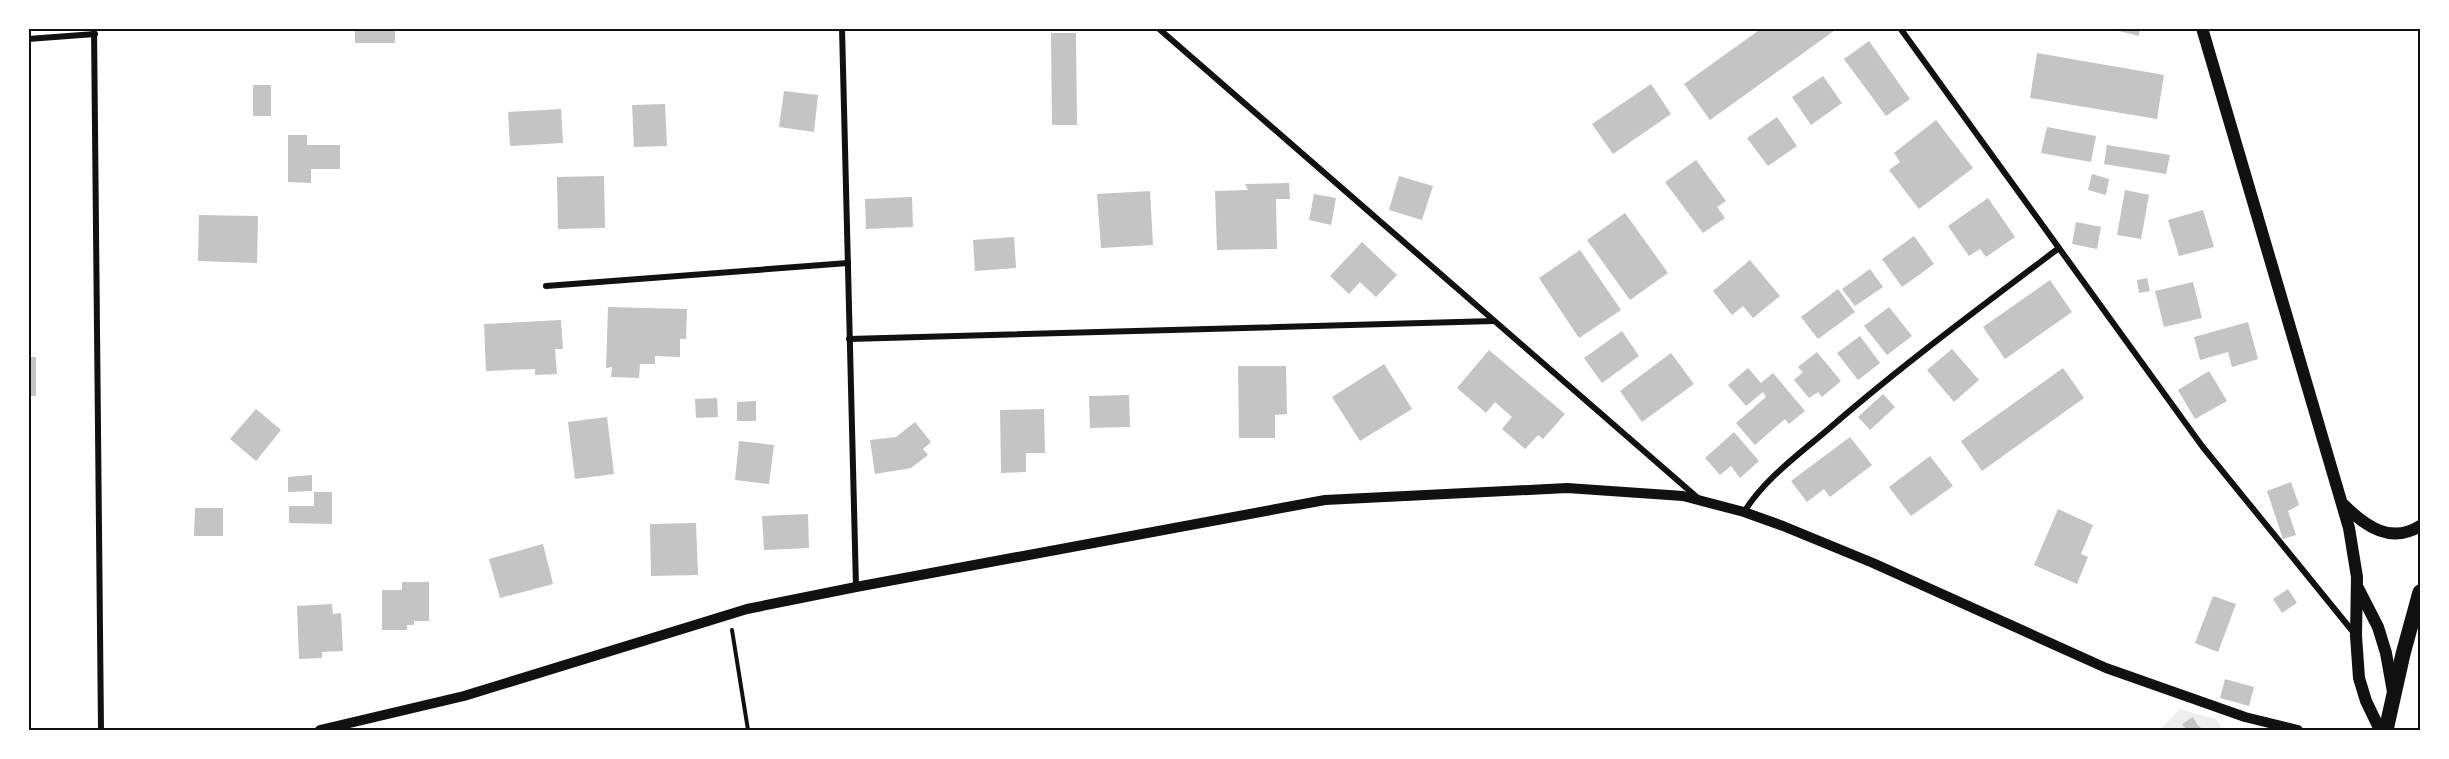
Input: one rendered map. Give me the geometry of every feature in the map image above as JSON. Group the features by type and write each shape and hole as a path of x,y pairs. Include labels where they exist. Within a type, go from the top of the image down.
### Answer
{"main road":[{"path":"2202,28 2342,502 2353,549 2357,587 2356,636 2362,691 2380,730"},
{"path":"2342,502 2364,523 2383,532 2403,534 2421,526"},
{"path":"2357,587 2378,627 2386,653 2394,697"},
{"path":"2386,730 2421,592"}],"street":[{"path":"842,28 856,587"},
{"path":"1158,28 1700,499"},
{"path":"1900,28 2213,460 2356,636"},
{"path":"28,39 94,32 102,730"},
{"path":"1744,512 1757,493 1774,476 1864,398 1934,341 2059,248"},
{"path":"546,286 848,263"},
{"path":"849,339 1494,321"},
{"path":"320,730 464,696 729,614 856,587 1336,499 1567,488 1667,494 1700,499 1744,512 1863,559 2106,668 2286,730 2298,730"}],"path":[{"path":"729,614 748,730"}],"shaded area":[{"path":"2180,709 2216,719 2223,730 2160,730"}],"building":[{"path":"355,28 395,28 395,43 355,43"},
{"path":"1762,28 1838,28 1710,120 1684,84"},
{"path":"2107,28 2140,28 2139,36"},
{"path":"1051,33 1076,33 1077,125 1052,125"},
{"path":"1869,41 1910,99 1886,116 1844,59"},
{"path":"2037,53 2164,75 2157,119 2030,98"},
{"path":"1823,76 1842,103 1811,125 1792,97"},
{"path":"1651,84 1671,114 1613,154 1592,124"},
{"path":"253,85 271,85 271,116 253,116"},
{"path":"784,91 818,95 814,132 779,127"},
{"path":"665,104 667,146 634,147 632,105"},
{"path":"561,109 563,143 510,146 508,112"},
{"path":"1777,117 1797,146 1768,166 1747,138"},
{"path":"1936,120 1973,168 1919,209 1889,170 1900,162 1894,153"},
{"path":"2047,127 2096,136 2091,162 2041,153"},
{"path":"288,135 307,135 307,145 340,145 340,169 311,169 311,183 288,182"},
{"path":"2107,145 2170,155 2166,174 2104,164"},
{"path":"1696,160 1726,201 1717,207 1725,218 1703,233 1665,182"},
{"path":"2092,174 2109,179 2106,195 2088,190"},
{"path":"604,176 605,228 558,229 557,177"},
{"path":"1399,176 1433,186 1422,220 1389,210"},
{"path":"1289,183 1290,199 1276,199 1277,249 1217,250 1215,191 1248,190 1245,184"},
{"path":"2125,190 2149,195 2141,239 2117,235"},
{"path":"1150,191 1153,245 1101,248 1097,194"},
{"path":"1314,194 1336,198 1331,225 1309,220"},
{"path":"912,197 913,227 866,229 865,199"},
{"path":"1988,198 2015,237 1986,257 1980,249 1969,256 1948,226"},
{"path":"2203,210 2214,247 2179,256 2168,220"},
{"path":"1625,213 1668,273 1630,300 1587,240"},
{"path":"199,215 258,216 257,263 198,261"},
{"path":"2076,222 2101,227 2097,249 2072,244"},
{"path":"1914,236 1934,264 1902,287 1882,259"},
{"path":"1014,237 1016,268 975,271 973,240"},
{"path":"1362,242 1397,275 1376,297 1360,282 1349,294 1330,276"},
{"path":"1580,250 1621,310 1579,338 1539,278"},
{"path":"1750,260 1780,296 1753,318 1743,306 1732,315 1713,291"},
{"path":"1870,269 1883,287 1855,306 1842,289"},
{"path":"2147,278 2150,291 2139,293 2137,280"},
{"path":"2050,280 2072,312 2005,359 1983,327"},
{"path":"2193,282 2202,318 2164,327 2155,291"},
{"path":"1838,289 1855,312 1818,339 1801,317"},
{"path":"608,307 687,309 686,339 680,339 680,357 655,356 655,364 640,364 639,378 611,377 612,367 606,368"},
{"path":"1889,307 1912,336 1887,355 1864,326"},
{"path":"561,320 563,349 555,349 557,374 535,375 535,369 486,371 484,324"},
{"path":"2248,322 2258,359 2232,367 2228,352 2200,360 2194,337"},
{"path":"1622,331 1639,356 1602,383 1584,358"},
{"path":"1860,336 1880,363 1858,380 1837,353"},
{"path":"1952,349 1979,380 1954,402 1927,370"},
{"path":"1489,350 1565,414 1543,439 1538,435 1525,449 1502,429 1512,417 1495,402 1486,413 1457,388"},
{"path":"1817,352 1841,381 1822,397 1818,392 1809,398 1794,380 1803,372 1798,367"},
{"path":"1671,353 1694,384 1642,422 1620,391"},
{"path":"28,357 36,357 36,396 28,396"},
{"path":"1384,364 1412,409 1360,441 1332,397"},
{"path":"1238,366 1286,366 1287,414 1275,415 1275,438 1239,438"},
{"path":"1748,368 1761,383 1773,373 1805,411 1789,424 1785,419 1755,445 1736,423 1766,397 1763,392 1746,406 1728,385"},
{"path":"2063,368 2084,398 1982,471 1961,441"},
{"path":"2209,371 2227,401 2195,419 2178,390"},
{"path":"1883,394 1895,407 1870,430 1858,417"},
{"path":"1129,395 1130,427 1090,428 1089,396"},
{"path":"717,398 718,417 696,418 695,399"},
{"path":"756,401 756,421 737,421 737,402"},
{"path":"256,409 281,430 256,461 230,439"},
{"path":"1044,409 1045,453 1026,453 1026,472 1001,473 1000,410"},
{"path":"607,417 614,474 575,479 568,422"},
{"path":"915,422 931,442 923,449 928,455 911,468 875,474 870,440 896,437"},
{"path":"1734,432 1759,461 1740,478 1731,466 1720,475 1705,458"},
{"path":"1850,437 1872,465 1830,497 1824,489 1807,502 1791,481"},
{"path":"739,441 774,445 769,484 735,480"},
{"path":"1930,456 1953,486 1911,516 1889,487"},
{"path":"312,475 312,491 288,492 288,477"},
{"path":"2291,482 2299,505 2288,511 2296,535 2283,539 2267,491"},
{"path":"314,492 332,492 332,524 289,523 289,506 314,506"},
{"path":"195,508 223,508 223,536 194,536"},
{"path":"2058,509 2093,525 2081,554 2088,557 2077,584 2034,565"},
{"path":"808,514 809,548 764,550 762,516"},
{"path":"696,523 698,575 651,576 650,524"},
{"path":"543,544 553,584 500,598 489,559"},
{"path":"402,582 429,582 429,621 414,621 414,625 407,625 407,630 382,630 382,590 402,590"},
{"path":"2288,589 2297,603 2282,613 2273,599"},
{"path":"2213,596 2236,604 2218,652 2195,643"},
{"path":"332,604 333,614 341,613 343,651 322,652 322,658 299,659 297,606"},
{"path":"2225,679 2254,687 2249,706 2220,698"},
{"path":"2193,717 2203,730 2187,730 2182,724"}]}
